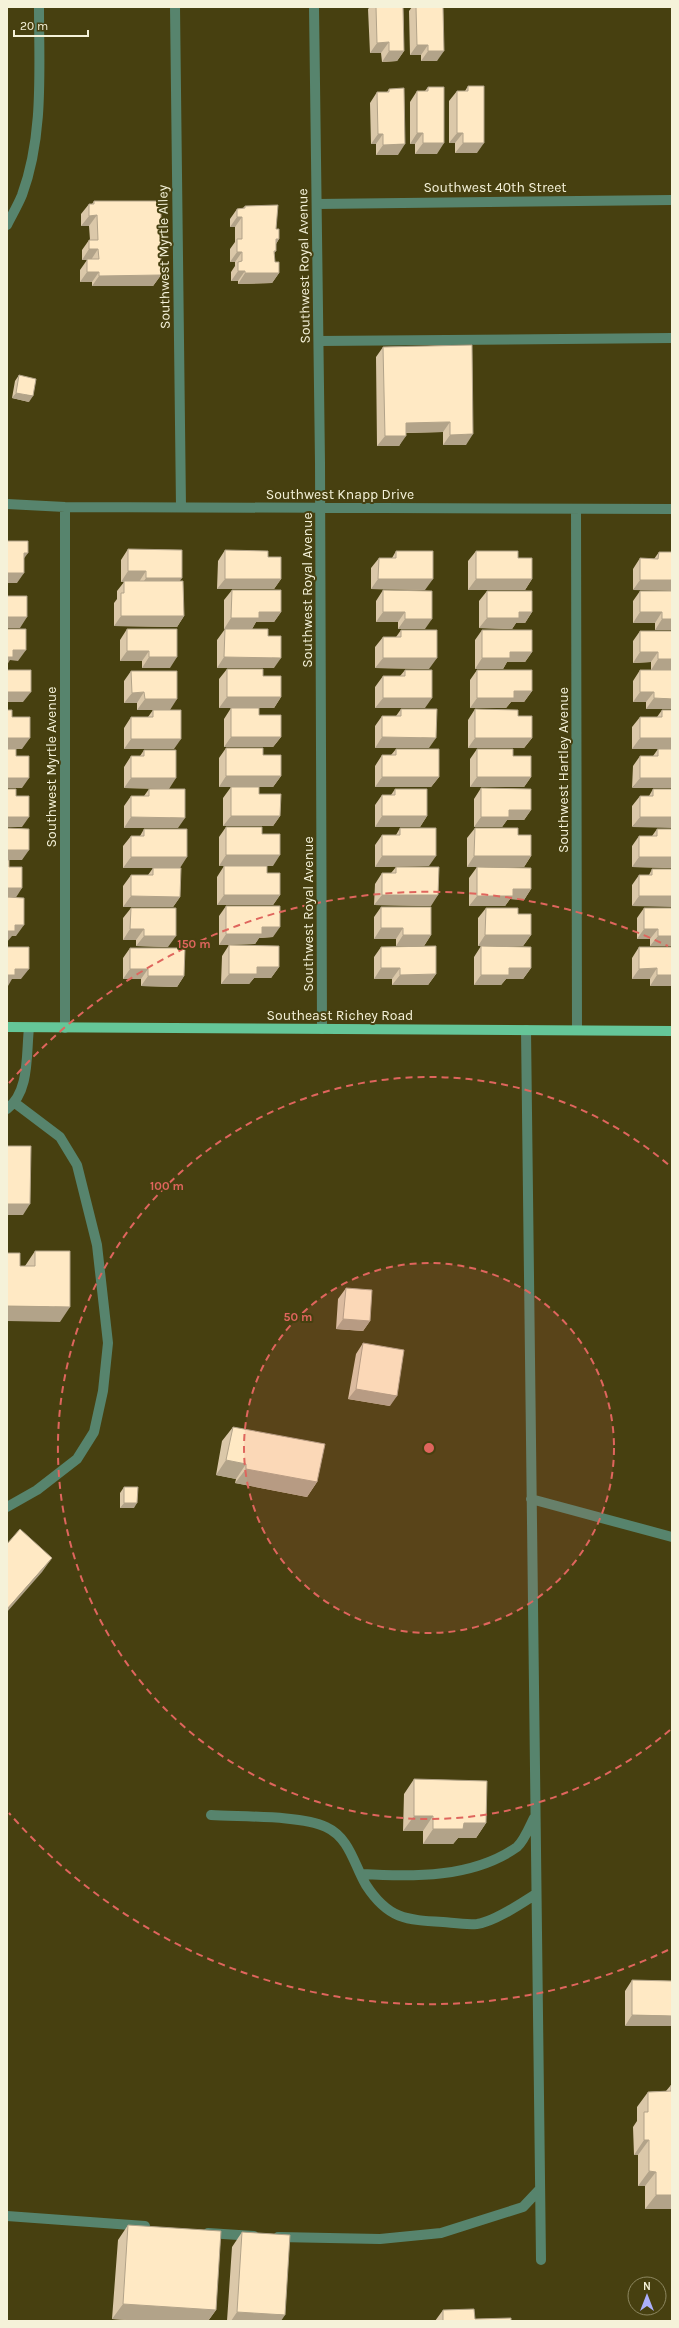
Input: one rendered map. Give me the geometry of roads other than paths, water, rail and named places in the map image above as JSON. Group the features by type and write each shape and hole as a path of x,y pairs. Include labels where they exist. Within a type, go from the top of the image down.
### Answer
{"main road":[{"name":"Southeast Richey Road","path":"7,1028 672,1031"}],"street":[{"path":"7,225 22,196 32,162 37,129 40,85 39,7"},
{"name":"Southwest Myrtle Alley","path":"175,7 181,507"},
{"name":"Southwest Royal Avenue","path":"314,7 319,342 322,1029"},
{"name":"Southwest 40th Street","path":"317,204 672,200"},
{"path":"319,342 672,338"},
{"name":"Southwest Knapp Drive","path":"7,504 65,507 672,509"},
{"name":"Southwest Myrtle Avenue","path":"65,507 65,1028"},
{"name":"Southwest Hartley Avenue","path":"576,509 577,1030"},
{"path":"7,1507 37,1490 76,1459 94,1432 103,1391 108,1343 97,1245 77,1165 60,1137 11,1106 23,1086 29,1028"},
{"path":"526,1030 541,2260"},
{"path":"532,1499 672,1537"},
{"path":"211,1815 308,1821 326,1827 341,1837 362,1874 366,1885 385,1909 408,1920 478,1924 510,1910 536,1894"},
{"path":"362,1874 394,1876 448,1873 486,1862 518,1846 535,1816"},
{"path":"196,2232 318,2239 380,2239 440,2233 523,2207 540,2189"},
{"path":"7,2216 159,2228"}]}
